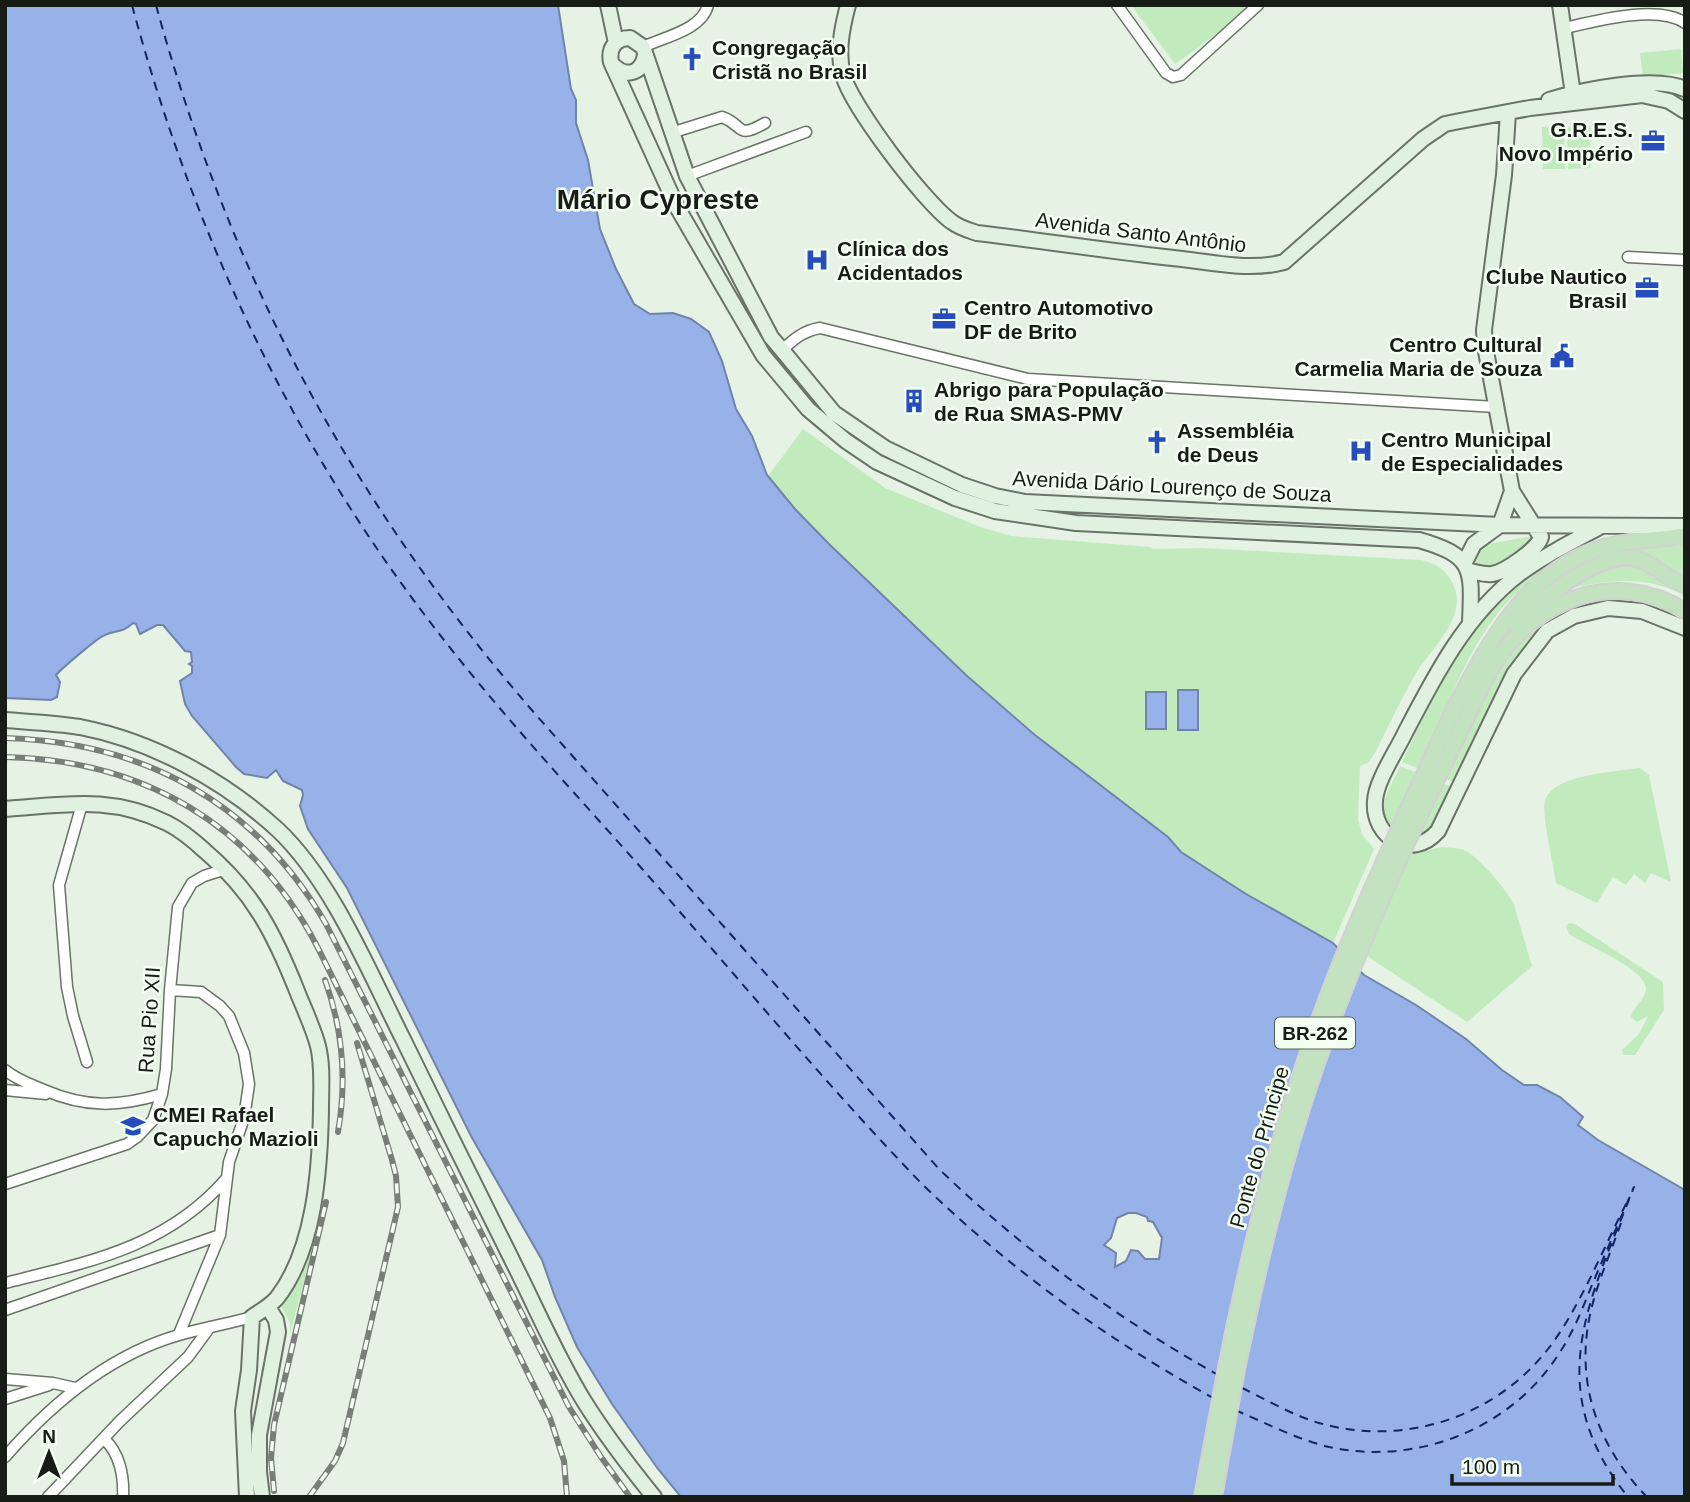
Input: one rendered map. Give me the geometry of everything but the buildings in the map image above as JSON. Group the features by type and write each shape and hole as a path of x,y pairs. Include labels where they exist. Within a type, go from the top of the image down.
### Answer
{"main road":[{"path":"1461,712 1496,632 1533,589 1570,562 1603,547 1685,535"},
{"path":"1461,712 1527,612 1547,594 1608,561 1624,557 1638,559 1685,586"},
{"path":"1492,666 1523,628 1546,610 1573,598 1597,592 1632,591 1666,599 1685,611"},
{"name":"Ponte do Príncipe","path":"1202,1497 1243,1285 1289,1111 1323,1009 1374,880 1461,712"},
{"name":"Ponte do Príncipe","path":"1214,1497 1255,1288 1277,1195 1300,1115 1316,1065 1386,886 1461,712"}],"street":[{"path":"608,5 616,43"},
{"path":"644,51 696,24 703,17 708,5"},
{"name":"Avenida Santo Antônio","path":"848,5 840,51 844,79 850,91 885,145 942,214 964,229 1128,254 1256,267 1284,262 1433,131 1460,121 1659,83 1684,89"},
{"path":"1117,5 1166,73 1173,77 1181,75 1258,5"},
{"path":"1560,5 1574,98"},
{"path":"1604,5 1604,19"},
{"path":"1565,28 1604,19 1662,14 1673,16 1685,23"},
{"path":"630,38 644,51 642,66 634,72 623,72 614,66 610,54 616,43 630,38"},
{"name":"Avenida Dário Lourenço de Souza","path":"644,51 687,176 771,337 834,413 885,449 962,485 1023,509 1076,523 1419,540 1439,546 1467,567"},
{"name":"Avenida Dário Lourenço de Souza","path":"614,66 677,207 762,355 808,409 846,441 877,462 956,498 995,511 1197,509 1500,525 1685,526"},
{"path":"1654,96 1684,89"},
{"name":"Avenida Santo Antônio","path":"1574,98 1654,96 1685,111"},
{"path":"1467,567 1491,574 1502,571 1537,547 1541,537 1512,491 1484,330 1504,175 1508,113"},
{"path":"671,133 722,117 729,119 738,130 745,131 751,131 765,123"},
{"path":"687,176 806,132"},
{"path":"1628,257 1685,260"},
{"path":"722,283 737,275"},
{"path":"782,351 798,335 820,328 1028,379 1496,407"},
{"path":"1470,622 1467,567 1474,544 1500,525 1512,491"},
{"path":"1196,529 1197,509"},
{"path":"1601,527 1566,544 1518,575 1470,622 1429,688 1377,789 1374,804 1377,819 1390,838 1402,845 1421,844 1438,831 1514,674 1547,631 1574,616 1608,608 1642,611 1685,628"},
{"path":"5,720 79,727 132,741 162,754 211,780 278,830 305,861 361,956 570,1377 609,1438 654,1497"},
{"path":"5,809 107,803 167,823 189,837 226,869 254,902 276,939 315,1037 321,1062 320,1135 312,1211 290,1275 276,1298 268,1307 251,1317 179,1334 138,1351 75,1388 24,1435 5,1457"},
{"path":"82,804 60,885 67,987 87,1062"},
{"name":"Rua Pio XII","path":"5,1184 127,1144 153,1120 162,1094 166,1069 178,907 192,883 226,869"},
{"path":"170,990 201,992 220,1006 235,1027 244,1052 248,1076 248,1100 226,1179 220,1235 179,1334"},
{"path":"5,1070 17,1079 54,1095"},
{"path":"5,1090 114,1105 162,1094"},
{"path":"5,1283 95,1260 141,1244 174,1226 197,1209 226,1179"},
{"path":"5,1310 220,1235"},
{"path":"262,1497 259,1472 260,1426 278,1332 274,1315 268,1307"},
{"path":"247,1497 243,1411 249,1370 251,1317"},
{"path":"54,1495 135,1407 188,1357 210,1327"},
{"path":"5,1380 53,1383 75,1388"},
{"path":"5,1399 53,1383"},
{"path":"5,1443 24,1435"},
{"path":"104,1439 113,1450 121,1470 122,1497"}],"green space":[{"path":"1131,5 1256,5 1175,64"},
{"path":"1681,49 1683,73 1643,77 1640,53"},
{"path":"1590,126 1591,168 1568,169 1567,127"},
{"path":"1542,127 1564,127 1565,169 1543,169"},
{"path":"803,429 885,488 980,527 1011,536 1152,549 1202,548 1421,560 1435,564 1445,572 1456,593 1453,618 1415,675 1375,753 1368,763 1360,766 1358,819 1362,834 1374,849 1333,943 1246,894 1181,852 1168,837 1100,786 1001,704 870,584 817,531 768,476"},
{"path":"1656,532 1619,539 1550,568 1526,584 1495,617 1470,657 1441,719 1465,730 1509,654 1530,631 1541,626 1511,667 1454,782 1402,762 1452,661 1472,629 1505,592 1546,563 1568,552 1615,536"},
{"path":"1533,536 1533,542 1496,569 1476,566 1473,555 1483,545"},
{"path":"1685,542 1685,579 1654,560 1577,569 1552,582 1566,571 1598,556 1632,548"},
{"path":"1619,564 1638,565 1685,591 1685,596 1644,582 1616,581 1573,588 1571,584"},
{"path":"1400,766 1452,787 1434,825 1425,834 1409,835 1392,829 1383,814 1386,795"},
{"path":"1640,768 1649,775 1671,882 1651,873 1645,883 1634,874 1626,885 1613,877 1597,903 1556,883 1544,807 1550,792 1560,785 1586,776"},
{"path":"1441,847 1458,848 1470,853 1506,892 1514,905 1532,966 1467,1022 1364,954 1401,857"},
{"path":"1569,923 1575,924 1663,982 1664,1010 1635,1055 1623,1055 1622,1050 1639,1034 1648,1016 1637,1022 1631,1017 1645,992 1643,980 1625,965 1569,934 1566,926"},
{"path":"319,1214 322,1214 290,1333 290,1323 280,1304 311,1240"}],"water":[{"path":"5,5 558,5 571,89 576,100 576,123 588,160 600,229 616,269 634,304 650,314 673,313 691,319 709,332 722,361 736,409 752,436 767,475 795,509 966,675 1035,735 1168,837 1181,852 1246,894 1333,943 1364,975 1416,1005 1466,1039 1524,1085 1537,1085 1560,1097 1583,1117 1578,1125 1598,1140 1685,1190 1685,1497 681,1497 612,1404 577,1347 542,1260 471,1136 347,888 308,829 300,806 302,790 283,781 276,770 267,778 244,774 192,716 185,704 180,681 192,673 192,666 189,664 192,662 191,652 185,651 163,625 157,625 140,634 133,623 125,629 99,638 59,672 56,675 60,682 57,697 51,700 5,698","holes":["1136,1213 1153,1222 1162,1238 1159,1259 1145,1259 1138,1251 1131,1250 1126,1261 1115,1267 1116,1253 1104,1245 1111,1238 1117,1218"]},
{"path":"1178,690 1198,690 1198,730 1178,730"},
{"path":"1146,692 1166,692 1166,729 1146,729"}],"ferry route":[{"path":"132,5 183,167 248,324 328,473 374,545 424,614 509,719 822,1075 923,1185 991,1246 1062,1302 1137,1353 1215,1399"},
{"path":"156,5 186,105 221,201 260,293 305,383 355,469 410,554 471,636 537,716 939,1169 1004,1227 1072,1281 1144,1330 1218,1375"},
{"path":"1235,1410 1317,1444 1362,1452 1428,1446 1460,1436 1489,1421 1516,1402 1540,1379 1565,1344 1634,1187 1590,1306 1582,1343 1580,1380 1586,1418 1601,1457 1628,1497"},
{"path":"1242,1388 1309,1420 1351,1430 1414,1428 1445,1421 1474,1409 1501,1393 1526,1373 1548,1349 1580,1298 1626,1204"},
{"path":"1621,1223 1589,1320 1586,1369 1589,1393 1605,1438 1616,1459 1647,1497"}],"railway":[{"path":"5,738 56,742 104,752 149,767 191,787 230,813 266,844 298,881 326,924 569,1407 630,1497"},
{"path":"5,757 55,761 103,771 148,786 189,807 227,834 262,866 292,904 318,948 550,1418 564,1461 567,1497"},
{"path":"325,980 336,1018 342,1055 338,1132"},
{"path":"309,1497 335,1461 343,1443 398,1207 396,1176 357,1043"},
{"path":"274,1491 271,1458 274,1425 326,1202"}],"place":[{"name":"Congregação Cristã no Brasil","path":"692,59"},
{"name":"G.R.E.S. Novo Império","path":"1653,141"},
{"name":"Clínica dos Acidentados","path":"817,260"},
{"name":"Clube Nautico Brasil","path":"1647,288"},
{"name":"Centro Automotivo DF de Brito","path":"944,319"},
{"name":"Centro Cultural Carmelia Maria de Souza","path":"1562,356"},
{"name":"Abrigo para População de Rua SMAS-PMV","path":"914,401"},
{"name":"Assembléia de Deus","path":"1157,442"},
{"name":"Centro Municipal de Especialidades","path":"1361,451"},
{"name":"CMEI Rafael Capucho Mazioli","path":"133,1126"}],"district":[{"name":"Mário Cypreste","path":"658,199"}]}
